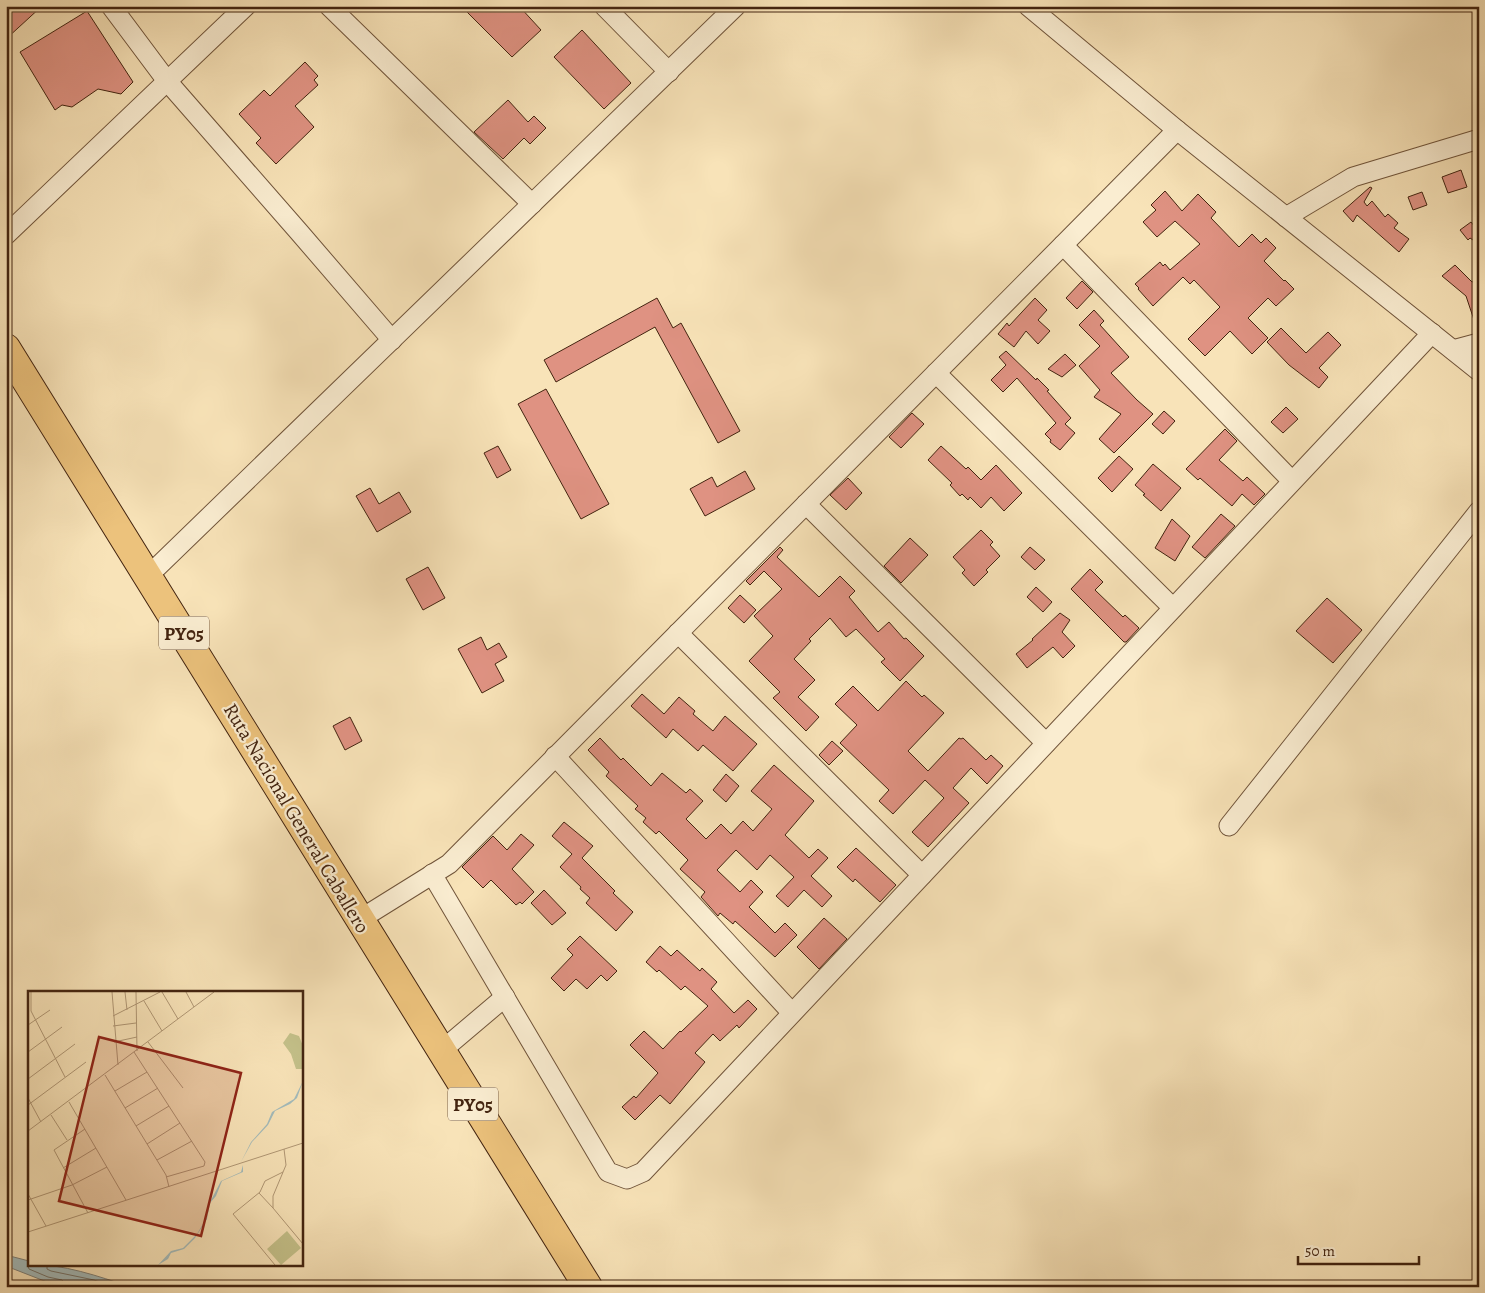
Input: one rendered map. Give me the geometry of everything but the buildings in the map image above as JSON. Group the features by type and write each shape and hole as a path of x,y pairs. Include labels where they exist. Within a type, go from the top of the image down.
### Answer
{"highway":[{"name":"Ruta Nacional General Caballero","path":"6,348 149,575 440,1052 588,1287"}],"street":[{"path":"111,6 167,81 392,340"},
{"path":"6,235 246,6"},
{"path":"329,6 532,204"},
{"path":"604,6 669,72"},
{"path":"149,575 736,6"},
{"path":"1028,6 1177,130 1479,370"},
{"path":"359,920 448,864 1177,130"},
{"path":"1286,217 1353,177 1477,144"},
{"path":"1063,245 1292,481"},
{"path":"432,874 608,1172 627,1180 643,1172 1432,333"},
{"path":"1453,350 1479,343"},
{"path":"936,373 1173,608"},
{"path":"806,504 1046,743"},
{"path":"1229,826 1479,511"},
{"path":"678,633 922,875"},
{"path":"555,756 792,1014"},
{"path":"440,1052 505,997"}],"water":[{"path":"6,1255 28,1261 28,1266 67,1268 130,1287 74,1287 47,1282 6,1266"}]}
